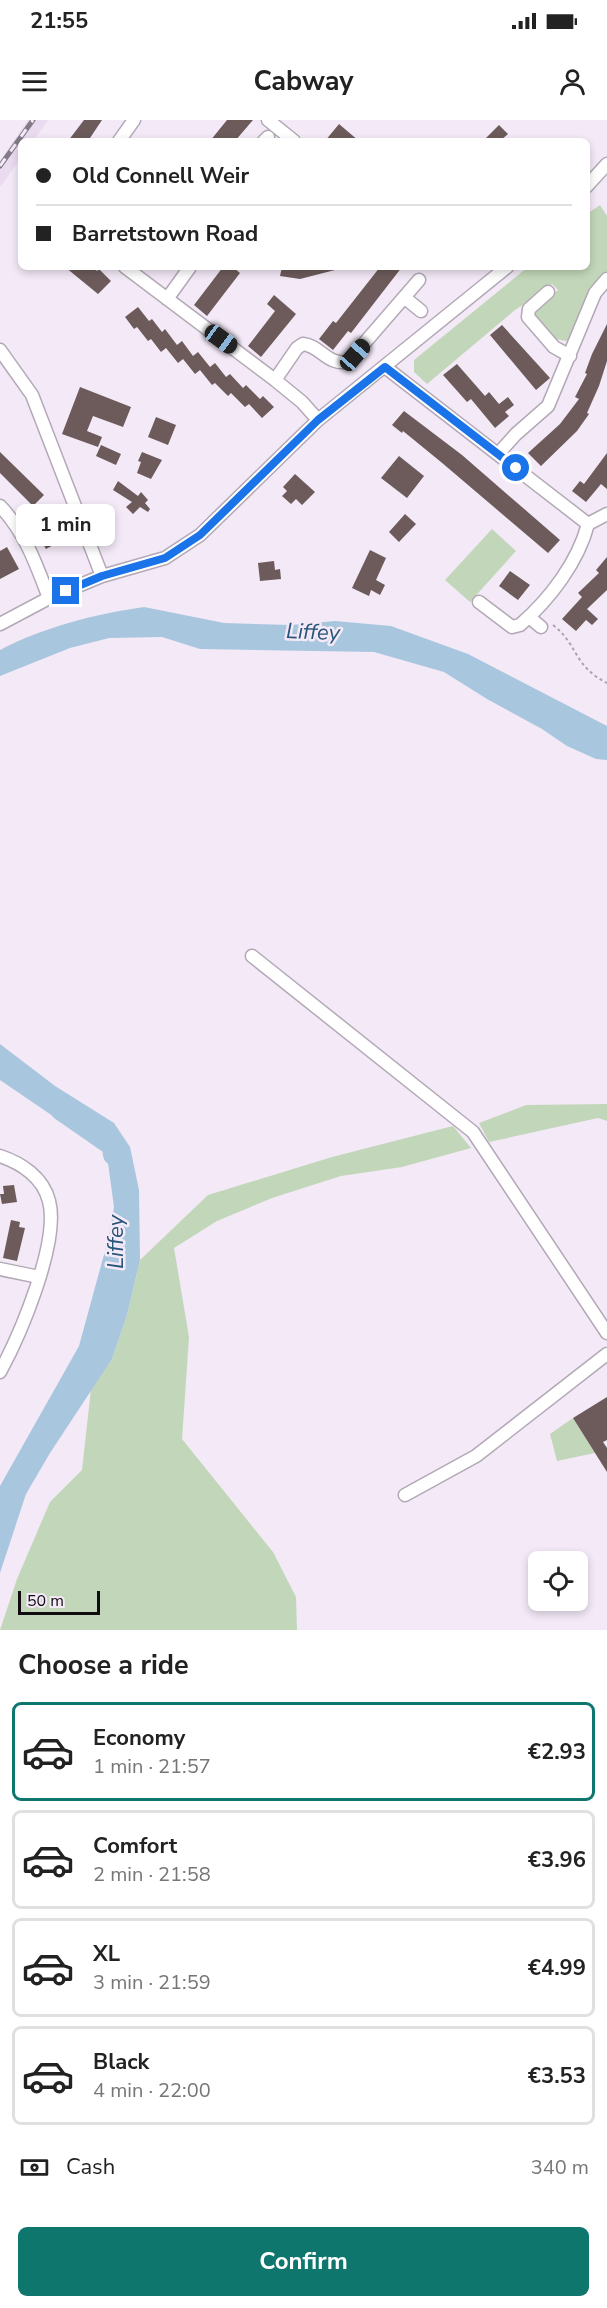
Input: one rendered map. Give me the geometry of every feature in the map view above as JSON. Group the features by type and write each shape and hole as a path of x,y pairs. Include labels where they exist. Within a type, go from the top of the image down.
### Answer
{"street":[{"path":"121,138 134,120"},
{"path":"268,120 290,138"},
{"path":"590,183 607,164"},
{"path":"129,270 275,380 302,402 318,420"},
{"path":"166,299 188,270"},
{"path":"0,624 49,598 102,576 165,558 200,535 318,420 503,270"},
{"path":"498,454 516,434 549,406 595,292 607,279"},
{"path":"275,380 297,348 303,344 309,345 333,362 348,362 419,280"},
{"path":"549,292 529,309 528,316 554,347 570,356"},
{"path":"405,298 421,311"},
{"path":"0,350 32,395 102,576"},
{"path":"385,367 588,524"},
{"path":"0,506 16,523 49,598"},
{"path":"479,602 512,627 520,625 567,570 583,545 588,524 607,514"},
{"path":"529,617 541,627"},
{"path":"252,956 473,1132 607,1333"},
{"path":"0,1156 18,1162 38,1179 49,1200 51,1225 30,1311 0,1372"},
{"path":"0,1269 39,1277"},
{"path":"405,1495 476,1456 607,1354"}],"path":[{"path":"541,627 547,621 558,629 566,637 581,665 607,682"}],"shaded area":[{"path":"28,120 48,120 35,138 18,138 18,162 0,187 0,161"}],"green space":[{"path":"600,205 607,216 607,272 573,338 566,341 551,338 534,317 537,308 558,290 552,284 535,300 533,298 515,310 427,384 414,372 414,360 524,270 590,270 590,212"},
{"path":"492,529 516,551 470,602 445,580"},
{"path":"607,1104 607,1121 598,1118 489,1142 479,1123 526,1105"},
{"path":"453,1126 471,1148 402,1167 341,1176 272,1198 217,1221 174,1248 189,1337 182,1439 273,1552 296,1597 297,1630 0,1630 17,1579 50,1502 82,1470 91,1389 112,1359 127,1315 140,1260 208,1195 332,1157"},
{"path":"573,1418 595,1453 557,1461 550,1434"}],"water":[{"path":"144,607 224,623 291,625 335,621 391,626 468,654 607,726 607,760 596,759 567,746 444,672 374,652 200,649 162,637 109,638 70,648 0,676 0,650 70,622"},
{"path":"0,1044 55,1086 114,1123 130,1147 139,1190 140,1260 127,1315 112,1359 26,1494 0,1573 0,1486 79,1346 108,1240 114,1207 108,1163 95,1130 86,1125 63,1123 0,1080"}],"building":[{"path":"84,120 102,120 90,138 70,138"},
{"path":"227,120 253,120 238,138 212,138"},
{"path":"339,124 355,138 327,138"},
{"path":"499,125 508,134 503,138 486,138"},
{"path":"69,270 100,270 111,281 98,294"},
{"path":"221,270 236,270 240,273 207,316 194,305"},
{"path":"281,270 335,270 300,279 280,276"},
{"path":"378,270 400,270 351,333 348,331 333,350 319,339 333,321 336,323"},
{"path":"274,295 296,314 261,357 248,346 275,311 267,304"},
{"path":"138,307 162,332 165,329 177,345 182,341 193,356 198,352 210,367 215,363 226,377 230,374 243,388 246,385 260,399 263,396 274,407 262,418 249,404 245,407 231,393 228,396 215,383 212,385 200,370 195,374 183,359 178,363 166,348 161,352 151,339 148,341 137,327 134,329 125,317"},
{"path":"607,324 607,361 587,413 589,414 577,431 541,466 528,453 560,424 579,399 575,397"},
{"path":"502,325 550,378 536,390 490,335"},
{"path":"457,364 485,396 489,392 499,404 508,397 514,405 505,412 509,416 495,428 471,399 467,402 443,375"},
{"path":"80,387 131,407 123,427 93,416 87,431 102,437 98,447 62,434"},
{"path":"404,411 462,455 560,540 548,553 441,462 403,431 402,433 392,425"},
{"path":"156,417 176,425 168,445 148,437"},
{"path":"101,445 121,454 116,465 96,456"},
{"path":"0,452 44,495 33,506 0,473"},
{"path":"142,452 162,460 151,479 137,473 141,462 138,461"},
{"path":"607,453 607,489 601,484 586,502 572,491 580,481 584,484"},
{"path":"399,456 424,476 407,498 381,478"},
{"path":"295,474 315,492 302,505 296,499 291,504 282,496 287,491 283,487"},
{"path":"118,481 138,496 141,492 148,500 145,503 150,509 148,512 140,507 133,514 126,507 132,502 113,490"},
{"path":"405,514 416,524 399,542 389,532"},
{"path":"63,519 72,535 46,549 37,534"},
{"path":"7,547 19,569 0,579 0,551"},
{"path":"370,550 386,558 376,580 385,585 380,595 371,590 369,596 352,588"},
{"path":"607,557 607,590 587,609 598,619 592,625 586,620 576,631 562,619 582,597 578,593 599,573 596,570"},
{"path":"274,561 275,570 280,569 281,579 260,581 258,563"},
{"path":"510,571 530,585 518,600 499,586"},
{"path":"14,1185 17,1202 2,1204 0,1194 4,1194 3,1186"},
{"path":"11,1220 20,1222 19,1227 25,1228 17,1261 3,1258"},
{"path":"607,1397 607,1440 603,1442 607,1448 607,1472 573,1418"}],"waterway":[{"name":"Liffey","path":"60,1110 112,1146 113,1155"}],"railway":[{"path":"20,138 33,120"},
{"path":"0,166 18,141"}],"route":[{"path":"66,591 102,576 165,558 200,535 318,420 385,367 516,468"}]}
